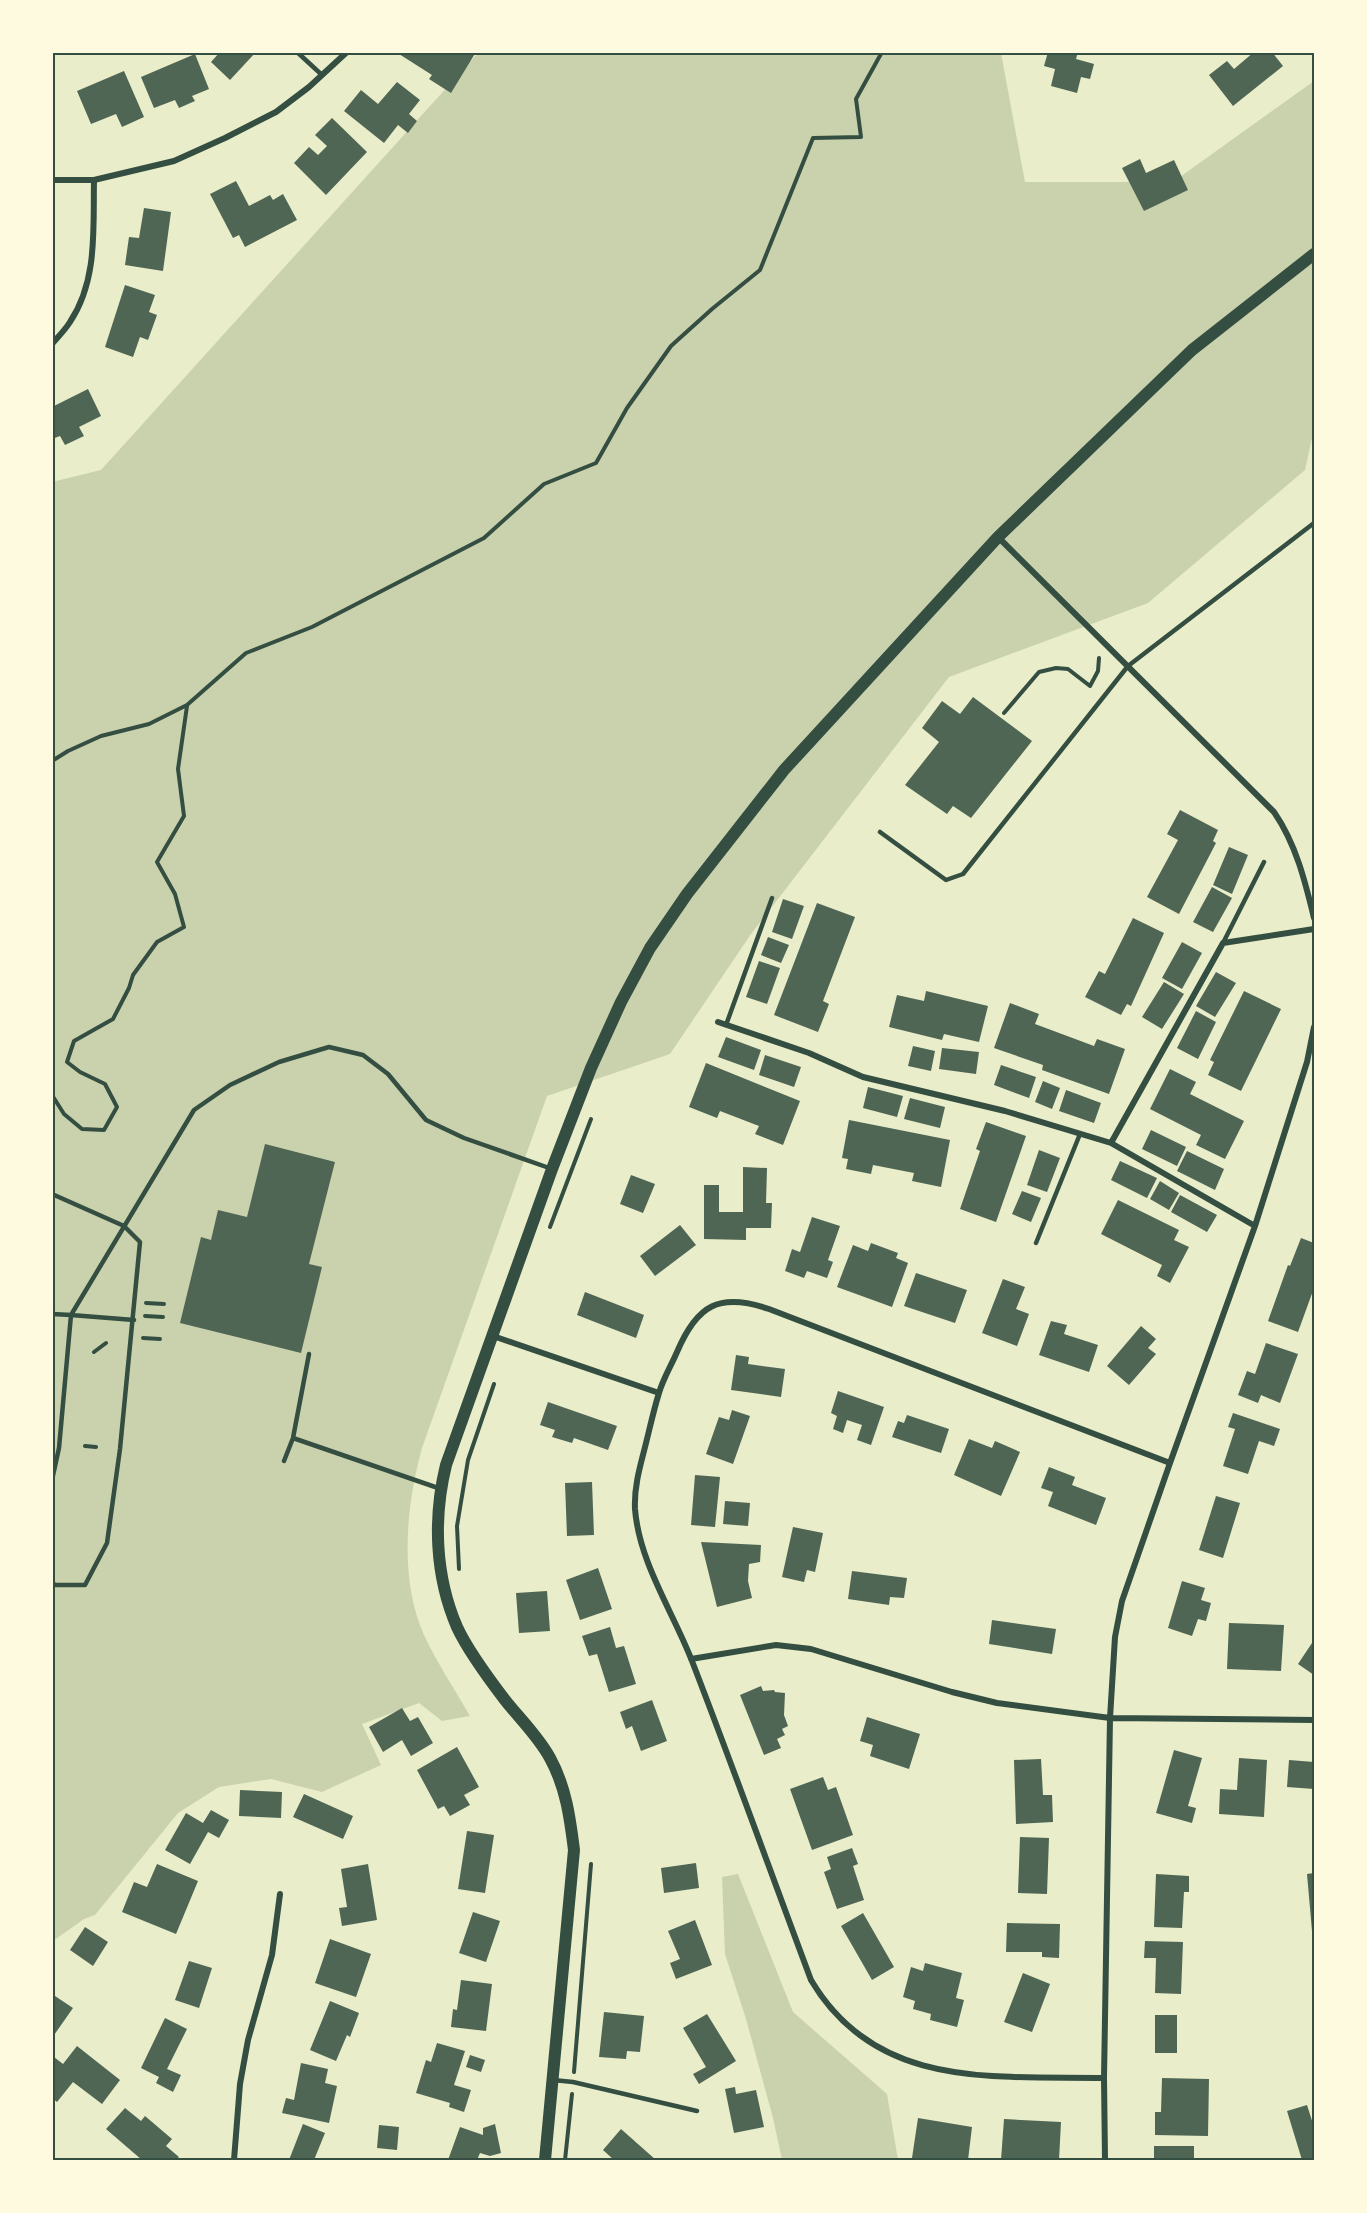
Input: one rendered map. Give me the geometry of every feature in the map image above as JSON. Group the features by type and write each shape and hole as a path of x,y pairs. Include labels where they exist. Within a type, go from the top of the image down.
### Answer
{"main road":[{"path":"545,2160 574,1850 571,1819 565,1794 550,1758 504,1699 458,1627 445,1586 437,1523 446,1465 552,1169 591,1068 621,1002 650,948 687,894 784,770 998,537 1192,350 1314,254"}],"street":[{"path":"52,180 94,180 174,161 276,112 346,53"},
{"path":"52,345 71,321 86,289 93,257 94,180"},
{"path":"998,537 1274,812 1287,830 1301,868 1314,918"},
{"path":"1111,1143 1223,943 1314,929"},
{"path":"718,1022 809,1053 863,1077 1005,1111 1111,1143 1255,1226"},
{"path":"1105,2160 1104,2079 1110,1718 1115,1637 1122,1601 1255,1226 1307,1062 1314,1027"},
{"path":"1104,2079 973,2075 940,2071 914,2063 877,2046 845,2025 824,2002 811,1980 691,1659 652,1570 639,1533 635,1508 636,1482 659,1393 687,1329 698,1316 714,1305 732,1302 750,1303 769,1309 1170,1463"},
{"path":"493,1336 659,1393"},
{"path":"691,1659 776,1645 810,1649 952,1692 998,1703 1110,1718 1314,1720"},
{"path":"234,2160 240,2084 248,2040 272,1955 280,1894"}],"lane":[{"path":"297,52 322,75"},
{"path":"880,832 946,880 963,874 1128,666 1314,523"},
{"path":"1223,943 1264,862"},
{"path":"726,1025 772,898"},
{"path":"52,1480 59,1448 71,1314 194,1110 230,1085 279,1062 329,1047 363,1055 388,1074 426,1120 464,1138 552,1169"},
{"path":"1036,1243 1080,1134"},
{"path":"52,1194 124,1226 140,1242 120,1449 107,1543 85,1585 54,1585 52,1582"},
{"path":"52,1314 134,1320"},
{"path":"284,1461 293,1438 309,1354"},
{"path":"293,1438 441,1489"},
{"path":"553,2080 573,2082 697,2111"}],"path":[{"path":"52,761 101,736 149,724 187,705 246,653 312,627 484,538 544,484 596,463 627,408 670,346 760,270 813,138 861,137 856,99 882,52"},
{"path":"1004,713 1039,672 1056,668 1068,669 1090,686 1098,671 1099,658"},
{"path":"52,1095 64,1114 82,1129 104,1130 117,1107 105,1084 80,1072 67,1062 74,1041 113,1019 133,975 157,942 184,927 175,894 157,862 184,816 178,770 187,705"},
{"path":"547,1237 591,1117"},
{"path":"145,1303 164,1304"},
{"path":"144,1316 163,1317"},
{"path":"142,1338 160,1339"},
{"path":"94,1352 106,1343"},
{"path":"85,1446 96,1447"}],"green space":[{"path":"478,53 1001,53 1025,182 1173,182 1314,81 1314,429 1305,470 1148,603 949,677 751,934 670,1054 547,1096 422,1448 416,1470 409,1518 408,1567 416,1613 440,1666 470,1716 442,1721 419,1703 362,1724 381,1765 322,1792 271,1779 219,1787 178,1813 95,1915 84,1919 53,1941 52,482 101,470"},
{"path":"738,1874 793,2012 887,2094 898,2160 782,2160 746,2019 725,1954 722,1877"}],"building":[{"path":"220,52 256,52 230,80 211,62"},
{"path":"400,52 476,52 451,93 429,79 432,75 399,54"},
{"path":"1048,52 1078,52 1076,59 1094,64 1090,79 1081,77 1077,93 1051,86 1055,69 1044,66"},
{"path":"1254,52 1272,52 1283,66 1233,106 1209,75 1227,61 1234,69"},
{"path":"195,54 209,89 192,96 195,101 179,108 175,100 154,108 141,77"},
{"path":"124,71 144,117 122,127 116,114 91,124 77,91"},
{"path":"397,82 420,100 409,114 417,121 408,133 398,125 384,143 344,111 361,90 378,104"},
{"path":"332,118 367,152 326,195 294,163 309,147 318,155 327,146 315,135"},
{"path":"1140,159 1146,173 1174,160 1188,190 1144,211 1122,168"},
{"path":"236,181 249,206 270,195 273,200 283,194 297,220 245,247 239,235 233,238 210,194"},
{"path":"144,208 171,212 163,271 125,265 129,237 139,238"},
{"path":"52,219 55,219 54,235 52,235"},
{"path":"125,285 155,295 149,312 157,315 148,340 140,337 133,357 105,347"},
{"path":"88,389 101,416 79,427 84,436 65,445 60,436 52,439 52,407"},
{"path":"973,697 1032,741 971,818 953,806 947,814 905,785 939,742 922,728 942,701 960,714"},
{"path":"1180,810 1218,830 1213,841 1216,843 1179,914 1147,897 1178,840 1167,834"},
{"path":"1229,847 1248,855 1232,894 1213,885"},
{"path":"1212,887 1232,898 1213,932 1193,922"},
{"path":"783,899 804,906 792,939 772,932"},
{"path":"817,903 855,917 823,1001 829,1004 818,1032 774,1015"},
{"path":"1133,918 1164,933 1131,1006 1127,1004 1121,1015 1085,997 1099,971 1105,974"},
{"path":"768,937 789,945 781,963 761,955"},
{"path":"1182,942 1202,953 1182,989 1162,978"},
{"path":"759,961 780,968 767,1004 746,997"},
{"path":"1216,972 1236,983 1215,1017 1196,1006"},
{"path":"1164,982 1184,994 1162,1029 1142,1017"},
{"path":"926,991 988,1006 979,1042 944,1034 942,1040 889,1027 897,995 924,1001"},
{"path":"1244,991 1281,1009 1241,1091 1208,1075 1214,1062 1210,1060"},
{"path":"1010,1003 1039,1014 1035,1024 1094,1046 1097,1039 1125,1049 1109,1094 1042,1070 1043,1065 994,1048"},
{"path":"1196,1011 1216,1022 1198,1059 1177,1048"},
{"path":"726,1037 761,1050 754,1070 718,1057"},
{"path":"913,1046 935,1051 931,1071 908,1066"},
{"path":"942,1048 979,1052 976,1074 939,1069"},
{"path":"765,1055 801,1067 794,1087 759,1075"},
{"path":"706,1063 800,1101 783,1145 755,1134 759,1126 720,1111 717,1118 689,1107"},
{"path":"1001,1065 1036,1077 1029,1098 994,1085"},
{"path":"1170,1069 1196,1082 1190,1094 1244,1121 1225,1159 1196,1145 1201,1135 1150,1109"},
{"path":"1043,1081 1060,1088 1052,1109 1035,1102"},
{"path":"868,1087 903,1096 897,1117 863,1108"},
{"path":"1066,1090 1101,1103 1094,1123 1059,1111"},
{"path":"910,1098 945,1107 940,1128 904,1119"},
{"path":"849,1120 950,1140 941,1187 912,1181 914,1173 873,1165 871,1174 846,1169 848,1159 842,1158"},
{"path":"986,1122 1026,1136 996,1222 960,1209 980,1151 976,1149"},
{"path":"1151,1130 1186,1147 1177,1166 1142,1149"},
{"path":"265,1144 335,1162 309,1264 322,1267 301,1353 180,1323 201,1237 211,1240 218,1210 247,1217"},
{"path":"1039,1150 1060,1158 1047,1192 1027,1185"},
{"path":"1187,1151 1224,1169 1215,1190 1177,1171"},
{"path":"1120,1161 1157,1178 1147,1198 1111,1180"},
{"path":"743,1167 767,1168 766,1203 772,1203 771,1228 746,1228 746,1240 704,1239 704,1185 719,1185 719,1212 743,1212"},
{"path":"631,1175 655,1184 643,1213 620,1204"},
{"path":"1160,1181 1179,1193 1169,1210 1150,1199"},
{"path":"1022,1191 1041,1198 1031,1222 1012,1214"},
{"path":"1180,1195 1217,1215 1207,1232 1171,1212"},
{"path":"1118,1200 1179,1230 1174,1240 1189,1247 1170,1283 1157,1276 1162,1265 1101,1234"},
{"path":"812,1217 840,1226 828,1260 833,1262 827,1278 807,1271 804,1278 785,1271 792,1249 800,1252"},
{"path":"680,1225 696,1245 655,1276 640,1256"},
{"path":"1301,1238 1314,1243 1314,1288 1298,1332 1268,1321 1288,1265 1290,1266"},
{"path":"871,1243 898,1253 896,1258 908,1263 892,1307 837,1287 853,1245 868,1251"},
{"path":"916,1273 967,1290 955,1323 904,1306"},
{"path":"1003,1279 1025,1287 1016,1309 1029,1314 1017,1346 982,1333"},
{"path":"585,1292 644,1315 636,1338 577,1315"},
{"path":"1051,1321 1067,1325 1064,1334 1098,1345 1089,1372 1039,1355"},
{"path":"1141,1326 1156,1339 1148,1348 1156,1354 1129,1385 1107,1366"},
{"path":"1266,1343 1298,1354 1280,1403 1261,1395 1258,1403 1238,1395 1247,1371 1255,1374"},
{"path":"736,1355 749,1357 748,1364 785,1369 781,1397 731,1390"},
{"path":"838,1391 884,1407 871,1445 857,1440 862,1425 847,1420 843,1433 833,1429 837,1416 831,1413"},
{"path":"548,1402 617,1426 608,1450 574,1438 572,1443 552,1437 555,1430 540,1425"},
{"path":"732,1410 750,1416 733,1464 706,1454 719,1417 729,1420"},
{"path":"1233,1413 1280,1429 1274,1446 1259,1441 1248,1474 1223,1466 1235,1429 1228,1427"},
{"path":"907,1415 949,1429 941,1453 892,1437 898,1421 904,1423"},
{"path":"969,1439 992,1448 995,1441 1020,1452 1001,1496 954,1475"},
{"path":"1049,1467 1075,1477 1072,1485 1106,1498 1096,1525 1048,1506 1053,1492 1041,1488"},
{"path":"695,1475 720,1477 715,1527 691,1525"},
{"path":"592,1482 594,1535 567,1536 565,1483"},
{"path":"1216,1496 1240,1503 1223,1558 1199,1550"},
{"path":"725,1501 750,1503 748,1526 723,1524"},
{"path":"793,1527 823,1533 815,1572 807,1570 804,1582 782,1577"},
{"path":"701,1542 761,1545 760,1562 749,1564 748,1581 752,1598 717,1607"},
{"path":"598,1568 612,1609 580,1620 566,1580"},
{"path":"852,1571 907,1578 904,1598 890,1597 889,1605 848,1599"},
{"path":"1182,1581 1205,1588 1201,1600 1211,1603 1206,1621 1198,1619 1192,1636 1168,1628"},
{"path":"547,1591 550,1631 519,1633 516,1593"},
{"path":"992,1620 1056,1629 1052,1654 989,1644"},
{"path":"1229,1623 1284,1625 1281,1671 1227,1669"},
{"path":"610,1627 616,1648 624,1646 636,1684 609,1692 597,1654 589,1656 582,1636"},
{"path":"1314,1640 1314,1675 1298,1664"},
{"path":"761,1686 763,1691 774,1690 785,1693 784,1715 788,1726 782,1729 785,1735 777,1739 781,1748 764,1755 740,1695"},
{"path":"652,1700 667,1741 641,1751 632,1726 626,1729 620,1712"},
{"path":"402,1708 410,1721 418,1717 433,1743 411,1756 402,1740 383,1752 369,1727"},
{"path":"867,1717 920,1734 909,1769 870,1756 873,1745 860,1741"},
{"path":"457,1747 479,1787 464,1795 470,1805 450,1816 444,1806 438,1809 417,1770"},
{"path":"1174,1750 1202,1758 1188,1806 1196,1808 1192,1823 1156,1813"},
{"path":"1239,1758 1267,1760 1264,1817 1219,1814 1220,1789 1237,1790"},
{"path":"1041,1759 1043,1795 1052,1795 1053,1822 1016,1824 1014,1760"},
{"path":"1289,1760 1314,1762 1314,1789 1287,1787"},
{"path":"823,1777 828,1790 836,1787 853,1835 812,1850 790,1789"},
{"path":"240,1790 282,1792 281,1818 239,1816"},
{"path":"304,1794 353,1816 343,1839 293,1817"},
{"path":"211,1810 229,1820 219,1838 208,1832 190,1864 165,1850 186,1813 203,1823"},
{"path":"467,1831 494,1835 485,1893 458,1889"},
{"path":"1020,1837 1049,1838 1047,1894 1018,1893"},
{"path":"852,1848 858,1864 853,1866 864,1900 837,1909 824,1872 831,1869 827,1857"},
{"path":"696,1863 699,1888 664,1893 661,1868"},
{"path":"157,1864 198,1881 176,1934 122,1912 134,1882 147,1887"},
{"path":"368,1864 377,1920 342,1926 339,1908 347,1907 341,1869"},
{"path":"1314,1873 1314,1930 1312,1931 1307,1874"},
{"path":"1156,1874 1189,1876 1189,1892 1184,1892 1182,1928 1154,1927"},
{"path":"473,1912 500,1921 486,1962 459,1953"},
{"path":"863,1913 894,1967 872,1980 841,1926"},
{"path":"695,1920 712,1965 676,1979 670,1963 680,1959 668,1931"},
{"path":"1007,1923 1060,1924 1059,1958 1042,1957 1042,1952 1006,1952"},
{"path":"85,1927 108,1942 93,1966 70,1950"},
{"path":"330,1939 371,1954 356,1997 315,1983"},
{"path":"1145,1941 1183,1942 1181,1994 1155,1993 1156,1958 1144,1958"},
{"path":"189,1961 212,1968 199,2008 175,2000"},
{"path":"925,1963 962,1973 956,1998 964,2000 957,2027 930,2020 931,2014 913,2009 915,2001 903,1997 911,1967 923,1971"},
{"path":"1023,1973 1050,1984 1032,2032 1004,2022"},
{"path":"461,1980 492,1984 486,2031 451,2027 453,2009 457,2010"},
{"path":"52,1994 73,2008 52,2038"},
{"path":"330,2001 359,2013 350,2037 347,2035 336,2061 310,2050"},
{"path":"604,2012 644,2016 640,2052 627,2051 626,2059 599,2057"},
{"path":"707,2014 736,2061 699,2084 693,2074 706,2067 683,2028"},
{"path":"1155,2015 1177,2015 1177,2053 1155,2053"},
{"path":"165,2018 187,2029 167,2069 181,2075 173,2092 156,2083 159,2077 141,2068"},
{"path":"437,2043 465,2051 454,2085 471,2090 464,2112 449,2107 450,2103 416,2093 426,2060 431,2062"},
{"path":"77,2046 120,2080 102,2104 73,2082 57,2102 52,2098 52,2059 54,2057 63,2064"},
{"path":"470,2055 485,2060 481,2072 466,2067"},
{"path":"301,2063 328,2069 325,2083 337,2086 329,2123 282,2113 286,2098 294,2100"},
{"path":"1162,2078 1209,2079 1208,2136 1155,2135 1155,2112 1161,2112"},
{"path":"735,2087 736,2094 756,2090 764,2127 734,2133 725,2089"},
{"path":"1307,2105 1314,2127 1314,2160 1302,2160 1287,2111"},
{"path":"125,2108 141,2121 145,2116 172,2139 166,2146 179,2157 176,2160 142,2160 106,2129"},
{"path":"918,2118 972,2127 968,2160 912,2158"},
{"path":"1004,2119 1061,2122 1059,2160 1001,2160"},
{"path":"303,2124 325,2133 314,2160 289,2160"},
{"path":"495,2124 501,2153 490,2156 480,2153 477,2160 448,2160 460,2127 483,2135 483,2128"},
{"path":"379,2125 399,2127 397,2150 377,2148"},
{"path":"621,2129 656,2160 614,2160 603,2150"},
{"path":"1154,2146 1194,2146 1194,2160 1154,2160"}]}
